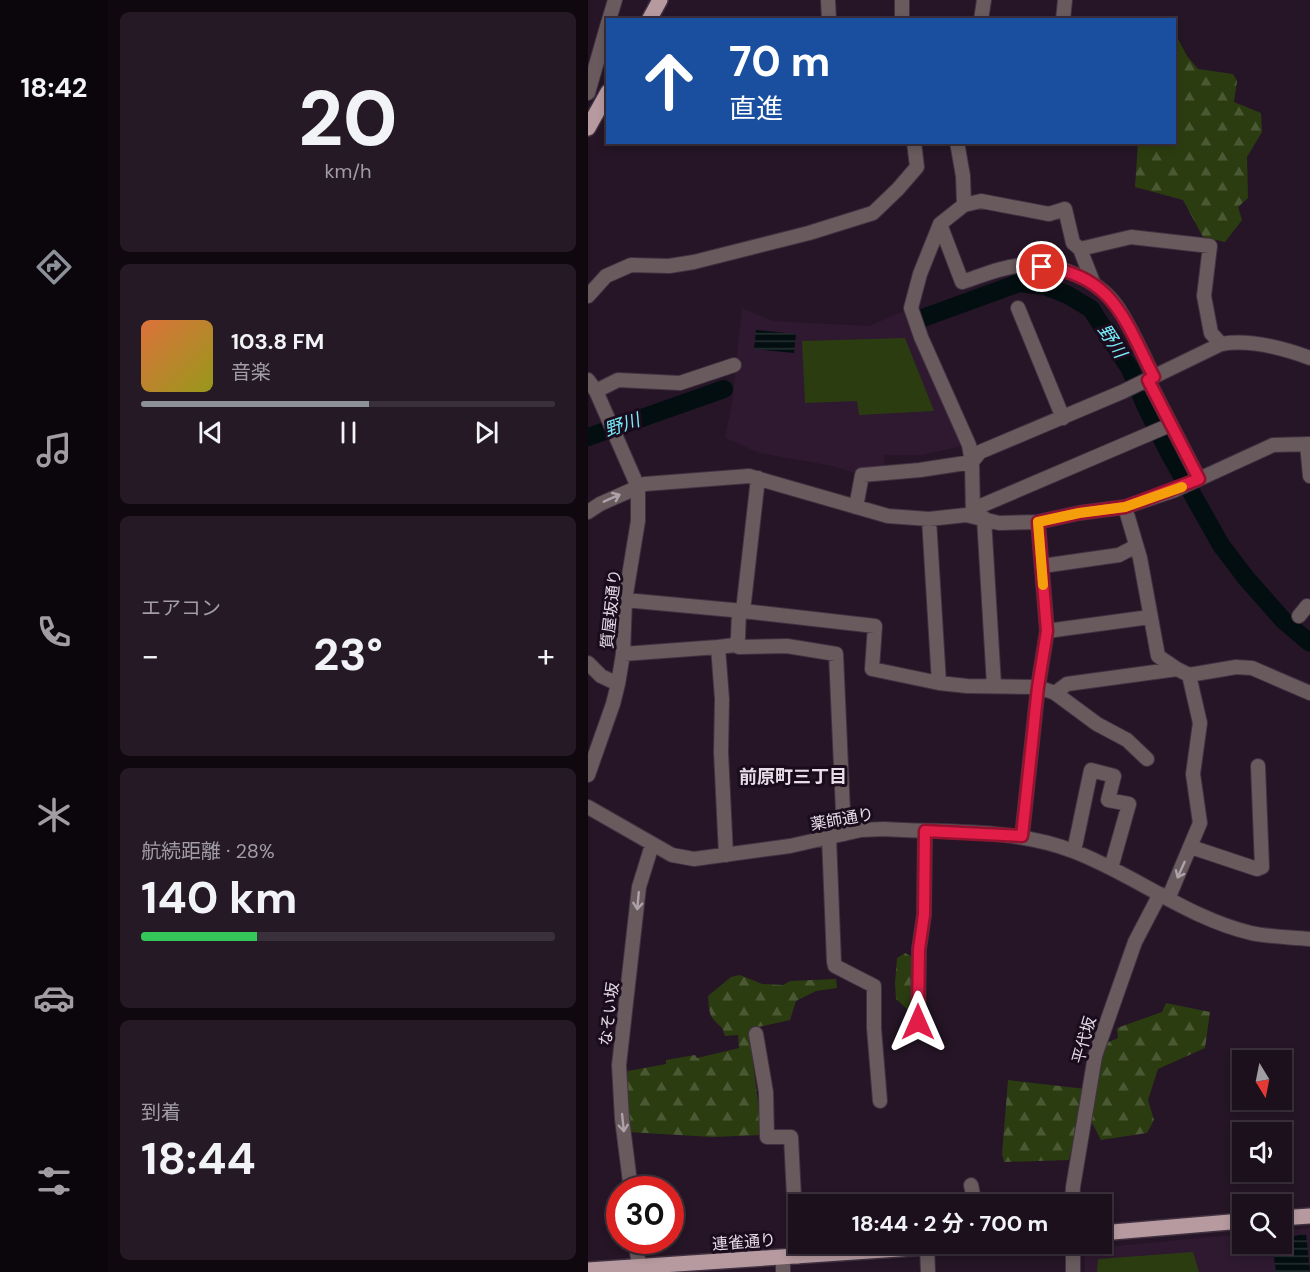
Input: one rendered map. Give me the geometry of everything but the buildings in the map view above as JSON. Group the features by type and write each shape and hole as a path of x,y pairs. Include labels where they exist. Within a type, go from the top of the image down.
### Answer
{"main road":[{"path":"650,18 660,0"},
{"path":"588,126 606,95"},
{"path":"1292,1217 1310,1216"},
{"path":"1112,1232 1232,1222"},
{"name":"連雀通り","path":"588,1270 788,1262 862,1254"}],"street":[{"path":"609,18 615,0"},
{"path":"828,0 829,18"},
{"path":"902,18 903,0"},
{"path":"981,18 984,0"},
{"path":"1063,18 1065,0"},
{"path":"588,93 606,28"},
{"path":"588,296 606,276 631,265 669,266 694,262 809,233 873,213 917,167 915,144"},
{"path":"957,144 963,176 964,205"},
{"path":"994,685 979,517 969,445 921,337 911,308 920,274 940,224 964,205 981,201 1049,214 1065,209 1073,243 1080,249 1093,282 1119,309 1169,426 1198,479"},
{"path":"940,224 962,282 1024,265 1060,269 1093,282"},
{"path":"1080,249 1131,237 1210,246 1204,296 1211,333 1221,344"},
{"path":"1018,308 1064,417"},
{"path":"856,507 862,475 920,470 972,462 980,452 1124,391 1221,344 1236,341 1310,358"},
{"path":"592,386 618,380 680,383 734,365"},
{"name":"質屋坂通り","path":"588,775 618,684 623,654 626,600 637,532 638,487 592,386"},
{"path":"979,517 983,505 1169,426"},
{"path":"588,512 600,504 645,484 749,476 888,516 929,519 979,517 999,524 1038,522 1079,513 1125,507 1175,490 1273,445 1308,444 1310,476"},
{"path":"735,645 738,638 758,478"},
{"path":"1125,507 1140,558 1158,656 1183,672"},
{"path":"929,519 939,683"},
{"path":"1022,836 1038,687 1047,631 1038,522"},
{"path":"1042,566 1119,555 1136,546"},
{"path":"626,600 875,626 872,669 939,683 967,686 1038,687 1055,693 1097,724 1127,740 1147,759"},
{"path":"1047,631 1150,617"},
{"path":"623,654 735,645 739,647 787,646 836,654 844,834"},
{"path":"718,647 723,717 721,752 726,855"},
{"path":"588,663 601,676 618,684"},
{"path":"1055,693 1067,684 1236,667 1252,668 1310,693"},
{"name":"平代坂","path":"1073,1194 1095,1056 1135,942 1191,847 1200,823 1193,774 1200,723 1183,672"},
{"path":"1191,847 1257,869 1262,867 1258,766"},
{"path":"1074,851 1091,770 1114,776 1108,800 1129,804 1111,868"},
{"name":"薬師通り","path":"588,807 672,855 694,859 861,830 884,829 1022,836 1074,851 1204,917 1252,933 1310,939"},
{"path":"918,1022 919,949 924,915 925,831"},
{"path":"829,837 834,962 835,966 874,986 874,1028 879,1101"},
{"name":"なそい坂","path":"629,1176 622,1119 619,1065 639,887 652,845"},
{"path":"756,1034 766,1092 767,1137 791,1137 788,1262"},
{"path":"971,1185 973,1194"},
{"path":"637,1254 639,1269"},
{"path":"927,1254 928,1272"},
{"path":"1073,1254 1073,1272"}],"shaded area":[{"path":"742,308 773,321 869,326 911,308 962,446 923,455 884,455 885,473 862,475 832,466 759,453 725,438 732,403"},
{"path":"756,330 796,334 794,353 754,349"},
{"path":"1310,1228 1310,1272 1085,1272 1085,1254 1112,1254 1112,1246 1232,1235 1232,1254 1292,1254 1292,1230"},
{"path":"1306,1234 1310,1272 1276,1272 1273,1254 1292,1254 1292,1236"}],"green space":[{"path":"1176,37 1198,69 1233,74 1237,81 1234,102 1261,113 1262,132 1247,157 1248,198 1238,207 1242,220 1225,242 1203,237 1183,200 1135,187 1138,144 1176,144"},
{"path":"905,338 934,411 859,415 857,401 805,403 802,341"},
{"path":"905,953 916,959 914,1006 909,1011 896,999 897,958"},
{"path":"740,975 762,984 783,985 790,981 836,979 837,988 816,991 796,1001 790,1020 750,1029 761,1135 712,1137 628,1132 629,1101 626,1077 628,1071 666,1064 666,1060 695,1055 697,1058 739,1048 738,1035 725,1036 722,1028 712,1018 708,996 731,977"},
{"path":"1166,1003 1210,1012 1205,1048 1158,1069 1148,1100 1154,1120 1147,1133 1101,1140 1090,1119 1077,1125 1069,1160 1004,1162 1002,1154 1008,1080 1094,1090 1102,1045 1118,1038 1117,1028 1162,1012"},
{"path":"1193,1252 1199,1272 1097,1272 1098,1259"}],"waterway":[{"name":"野川","path":"920,319 1019,283 1045,286 1068,295 1091,309 1130,369 1168,451 1221,545 1246,578 1284,621 1310,643"},
{"name":"野川","path":"588,437 724,389"}],"slow traffic":[{"path":"1043,585 1038,522 1079,513 1125,507 1182,487"}],"district":[{"name":"前原町三丁目","path":"793,777"}],"route":[{"path":"918,1022 919,949 924,915 925,831 1022,836 1038,687 1047,631 1038,522 1079,513 1125,507 1199,479 1148,380 1154,377 1119,309 1093,282 1060,269 1042,267"}]}
